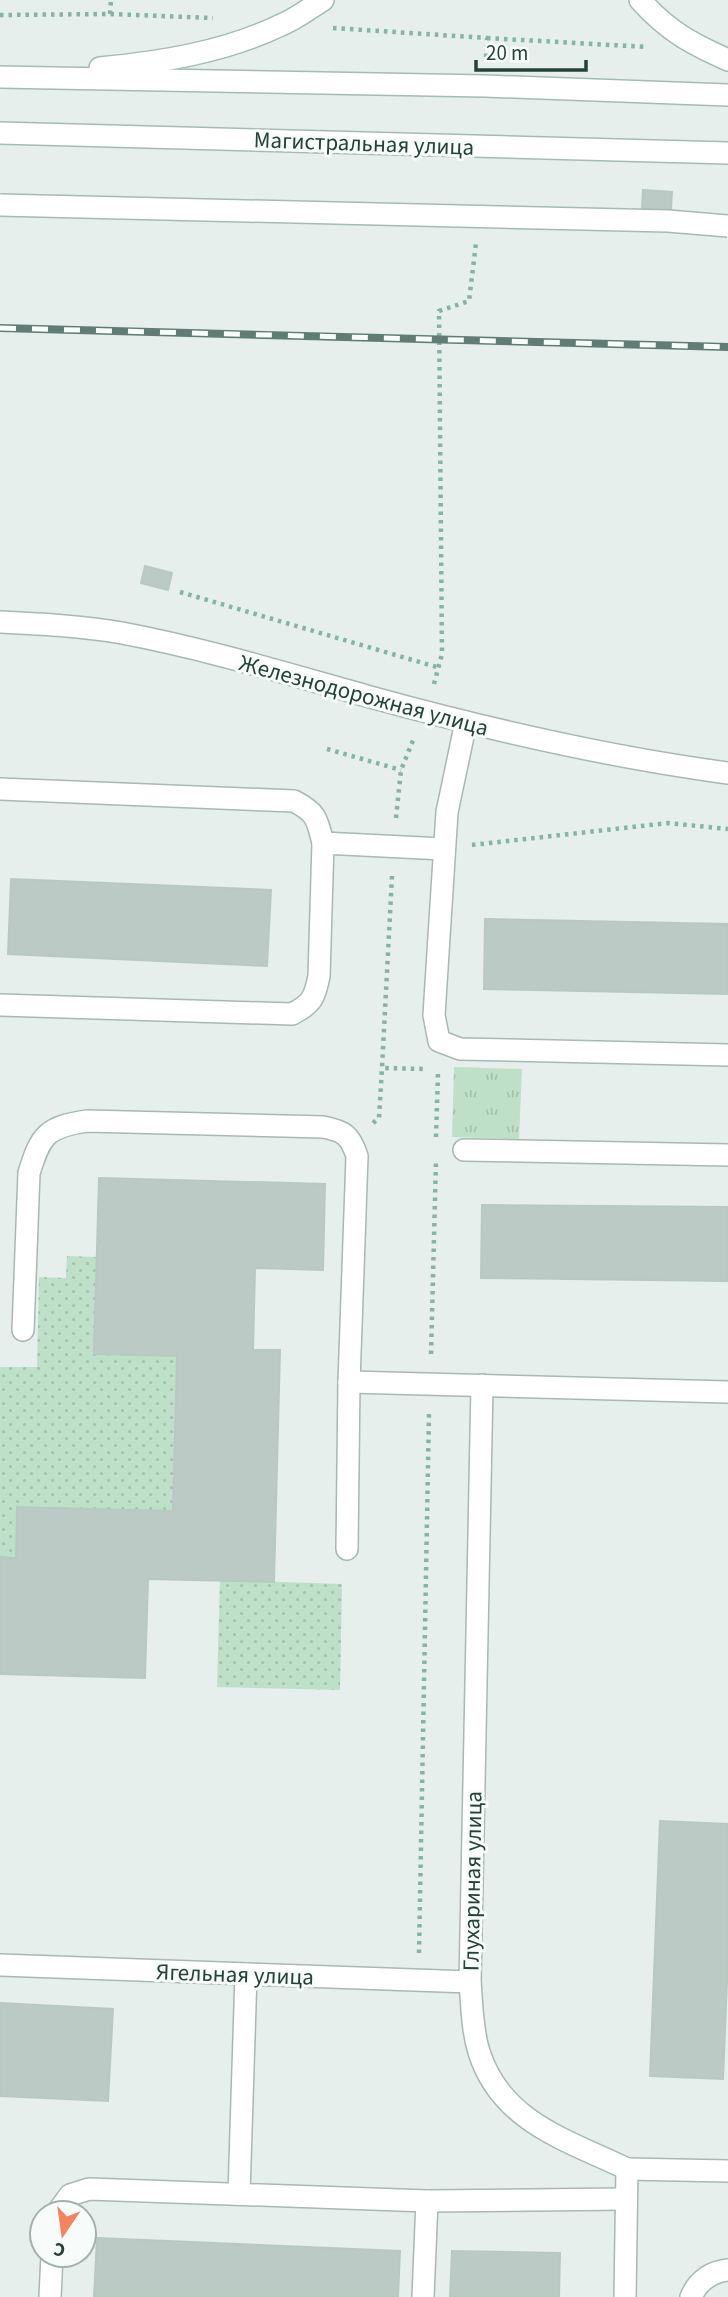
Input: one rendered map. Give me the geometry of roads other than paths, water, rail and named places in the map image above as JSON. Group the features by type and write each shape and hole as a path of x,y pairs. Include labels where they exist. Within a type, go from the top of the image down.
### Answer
{"main road":[{"path":"0,77 138,64 187,56 226,46 282,25 323,0"},
{"path":"640,0 663,25 693,44 728,60"},
{"path":"0,77 472,86 728,95"},
{"name":"Магистральная улица","path":"0,133 728,153"},
{"path":"0,205 668,221 728,226"},
{"name":"Железнодорожная улица","path":"0,622 120,633 185,647 577,749 728,773"},
{"path":"466,722 447,811 443,849 434,1016 439,1041 460,1049 728,1055"},
{"path":"0,789 294,801 309,809 317,818 323,843 319,975 315,996 304,1008 292,1014 0,1005"},
{"path":"323,843 443,849"},
{"path":"23,1330 29,1173 37,1148 49,1132 67,1124 87,1121 323,1127 337,1130 352,1139 357,1156 346,1549"},
{"path":"464,1150 728,1155"},
{"path":"349,1382 728,1392"},
{"name":"Глухариная улица","path":"482,1385 470,1982 473,2022 479,2052 488,2075 507,2103 531,2123 627,2169"},
{"name":"Ягельная улица","path":"0,1965 470,1982"},
{"path":"239,2194 246,1975"},
{"path":"625,2297 627,2169 728,2171"},
{"path":"67,2199 70,2195 89,2189 427,2201 626,2199"},
{"path":"424,2297 427,2201"},
{"path":"50,2297 51,2269"},
{"path":"691,2297 699,2283 707,2276 728,2270"}],"railway":[{"path":"0,328 728,347"}]}
